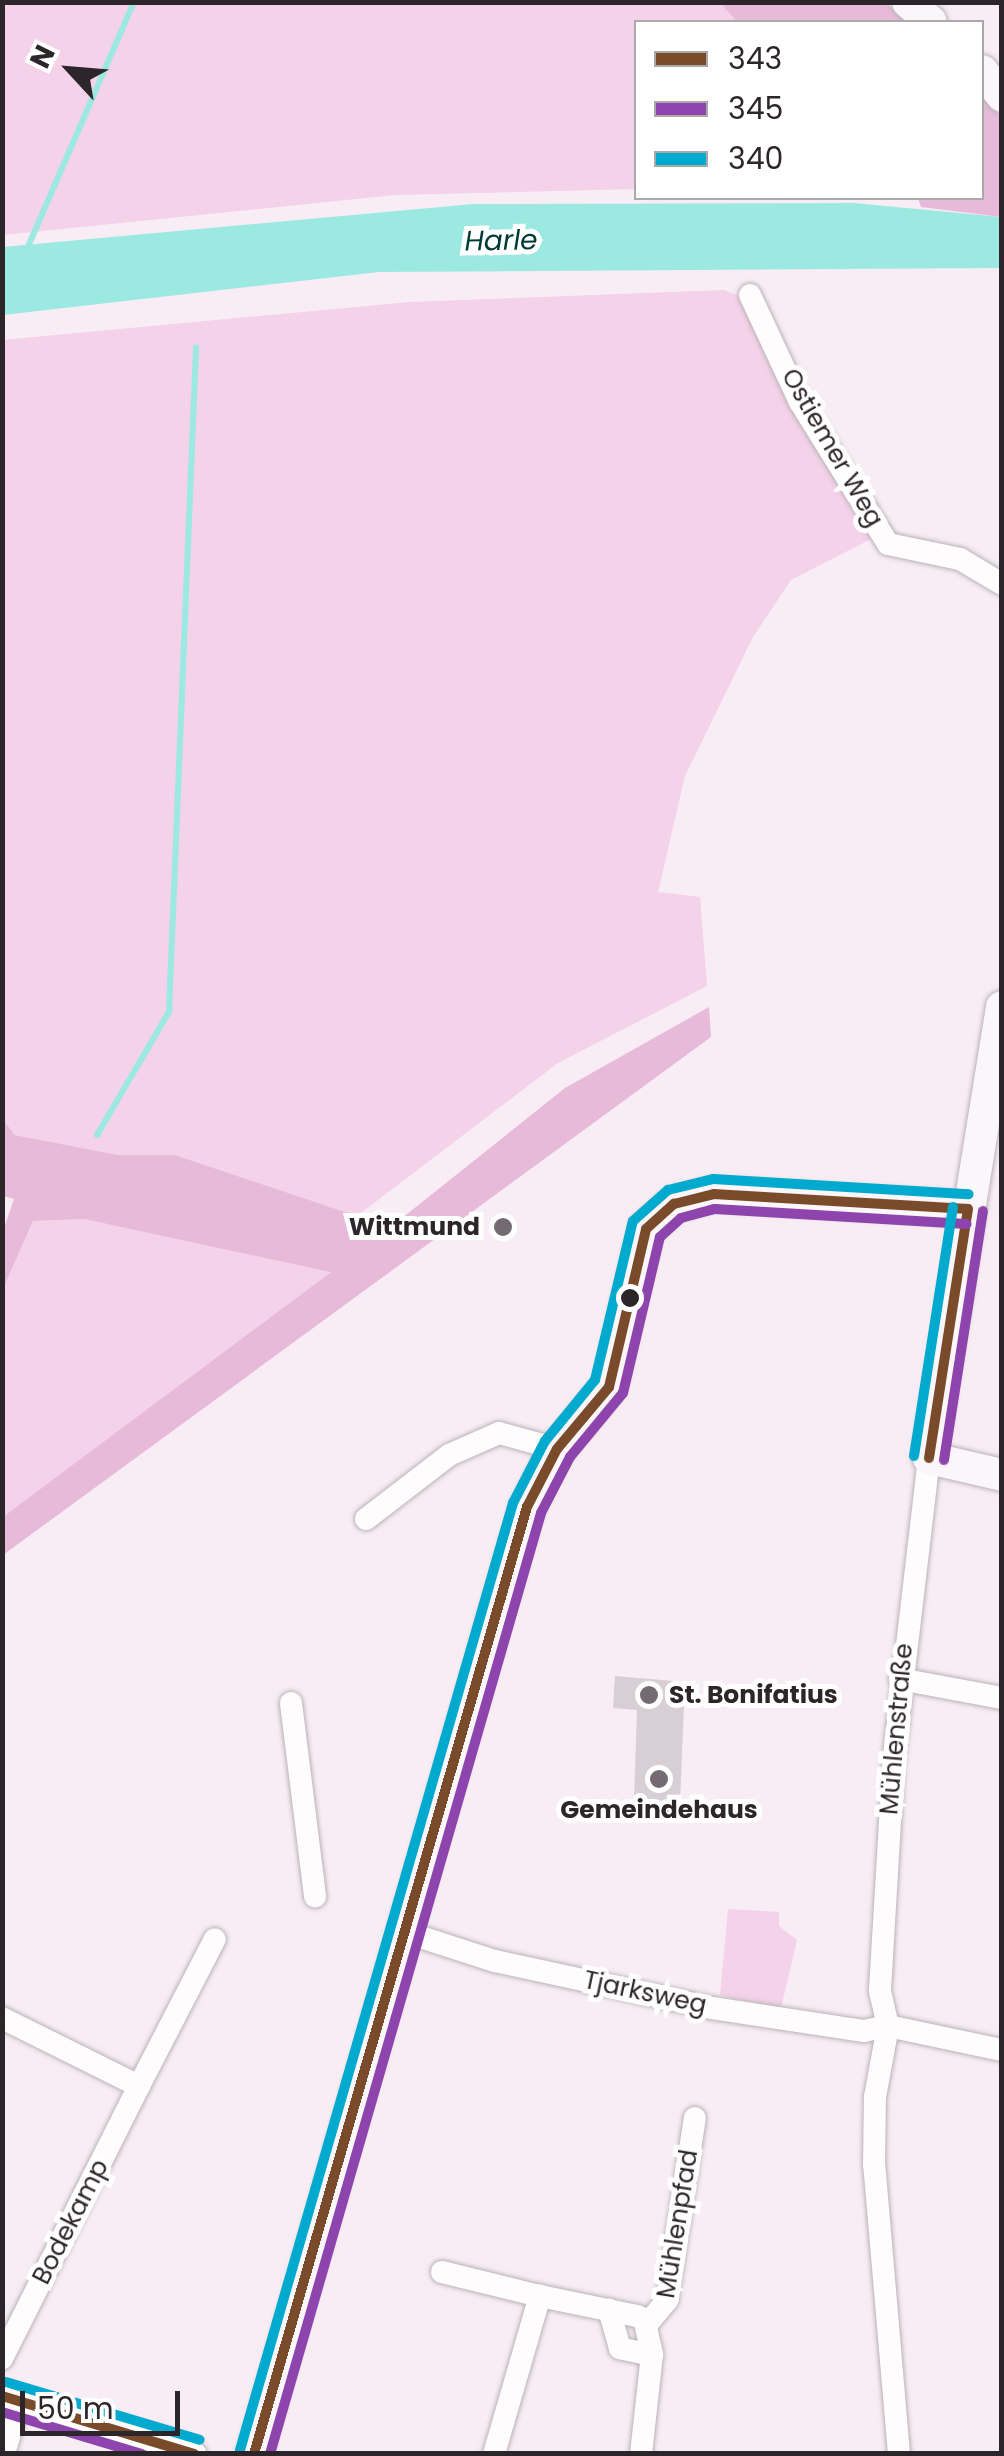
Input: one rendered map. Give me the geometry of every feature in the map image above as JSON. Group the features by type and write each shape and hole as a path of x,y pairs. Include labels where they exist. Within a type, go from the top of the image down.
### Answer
{"street":[{"path":"908,2 929,20"},
{"path":"984,74 1002,96"},
{"name":"Ostiemer Weg","path":"750,295 800,402 888,544 960,559 1002,584"},
{"name":"Mühlenstraße","path":"899,2454 874,2165 888,2026 880,1990 900,1678 930,1458 1002,1008"},
{"path":"254,2454 527,1507 557,1449 609,1387 646,1229 687,1200 714,1194 968,1210"},
{"path":"366,1520 449,1456 500,1433 557,1449"},
{"path":"930,1458 1002,1475"},
{"path":"900,1678 1002,1698"},
{"path":"292,1704 315,1897"},
{"name":"Tjarksweg","path":"405,1932 712,2008 864,2032 888,2026 1002,2050"},
{"name":"Bodekamp","path":"2,2358 215,1939"},
{"path":"2,2018 139,2086"},
{"name":"Mühlenpfad","path":"641,2454 652,2355 648,2323 667,2300 695,2118"},
{"name":"Mühlenpfad","path":"442,2272 609,2310 648,2323"},
{"path":"494,2454 540,2296"},
{"path":"609,2310 620,2348 652,2355"},
{"path":"4,2454 10,2400 196,2454"}],"shaded area":[{"path":"721,2 735,20 634,20 634,189 395,195 3,235 2,3"},
{"path":"721,3 886,3 907,20 735,20"},
{"path":"984,94 1001,117 1001,217 921,207 919,200 984,200"},
{"path":"724,290 742,297 801,423 871,539 791,580 753,637 685,776 658,892 700,897 707,986 558,1063 357,1216 175,1155 118,1155 15,1135 2,1120 2,340 410,302"},
{"path":"709,1007 711,1037 3,1555 3,1517 331,1272 84,1219 33,1221 3,1289 3,1231 14,1199 3,1196 3,1120 15,1135 118,1155 175,1155 357,1216 377,1238 565,1088"},
{"path":"84,1219 332,1271 3,1518 3,1289 33,1221"},
{"path":"728,1909 779,1912 779,1926 797,1940 781,2008 720,1995"}],"water":[{"name":"Harle","path":"854,203 1001,217 1001,268 379,272 3,315 3,247 473,204"}],"building":[{"path":"615,1676 685,1682 680,1801 673,1800 672,1812 645,1810 646,1798 634,1798 637,1710 613,1708"}],"waterway":[{"path":"27,249 134,2"},
{"path":"97,1135 169,1012 196,348"}],"transit line":[{"name":"340","path":"240,2450 513,1503 545,1441 595,1380 633,1221 668,1190 713,1179 969,1194"},
{"name":"343","path":"254,2454 527,1507 557,1449 609,1387 646,1229 674,1204 714,1194 968,1209"},
{"name":"340","path":"914,1456 953,1207"},
{"name":"345","path":"270,2454 541,1513 570,1457 623,1393 660,1237 681,1218 715,1209 967,1224"},
{"name":"343","path":"929,1458 968,1209"},
{"name":"345","path":"944,1460 983,1211"},
{"name":"340","path":"6,2382 200,2440"},
{"name":"343","path":"2,2396 194,2454"},
{"name":"345","path":"2,2412 142,2454"}],"place":[{"name":"Wittmund","path":"503,1227"},
{"name":"St. Bonifatius","path":"649,1695"},
{"name":"Gemeindehaus","path":"659,1779"}]}
